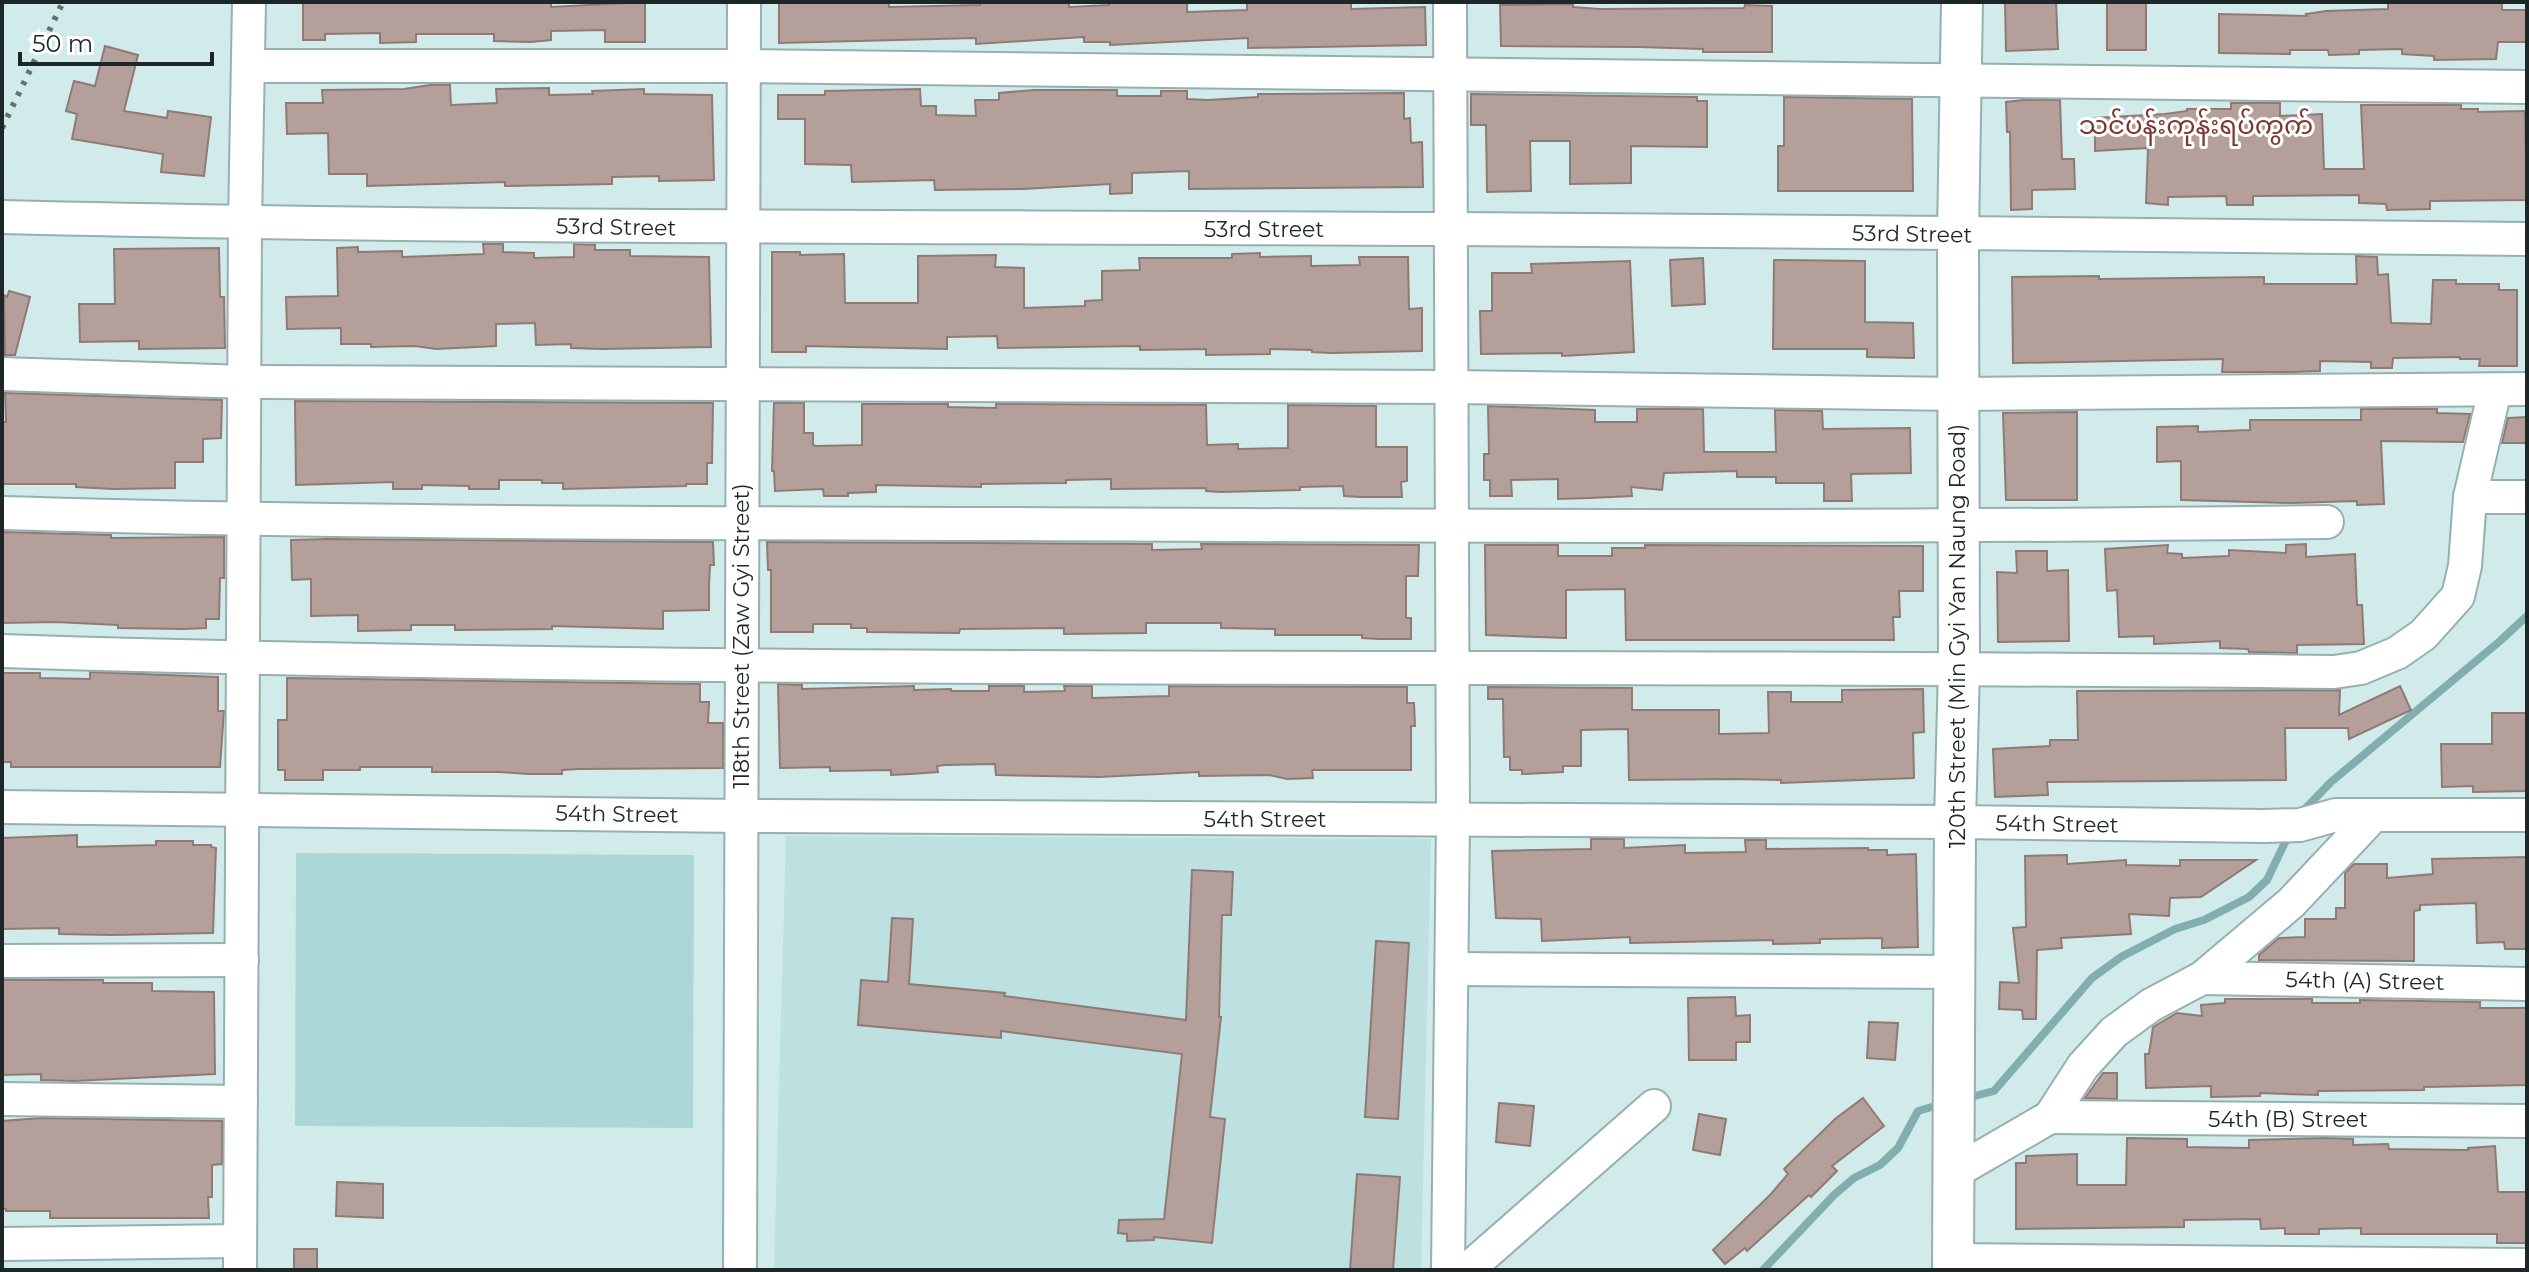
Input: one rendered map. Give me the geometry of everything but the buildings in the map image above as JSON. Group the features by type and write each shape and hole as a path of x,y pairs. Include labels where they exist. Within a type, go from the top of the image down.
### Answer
{"main road":[{"name":"120th Street (Min Gyi Yan Naung Road)","path":"1953,1265 1962,2"}],"street":[{"path":"2,1244 240,1255 245,223 249,2"},
{"name":"118th Street (Zaw Gyi Street)","path":"740,1270 744,2"},
{"path":"1448,1270 1453,819 1450,2"},
{"path":"248,66 744,66 2527,87"},
{"name":"53rd Street","path":"2,217 742,228 1451,229 2527,239"},
{"path":"2,374 246,382 1452,387 1959,394 2527,389"},
{"path":"2,651 244,659 742,665 1453,670 1959,668 2319,672 2361,668 2397,653 2423,635 2458,596 2465,566 2470,497 2495,390"},
{"path":"2470,497 2527,497"},
{"path":"2,513 245,520 1452,526 1958,527 2327,522"},
{"name":"54th Street","path":"2,807 741,816 2264,826 2300,825 2336,815 2527,815"},
{"path":"1954,1157 2050,1117 2083,1066 2114,1032 2151,1005 2202,978 2291,903 2373,816"},
{"path":"2,961 242,960"},
{"path":"1452,969 1955,972"},
{"name":"54th (A) Street","path":"2202,978 2527,984"},
{"path":"2,1099 241,1102"},
{"path":"1467,1270 1654,1106"},
{"name":"54th (B) Street","path":"2050,1117 2527,1121"},
{"path":"1953,1265 2527,1265"}],"shaded area":[{"path":"786,836 1431,839 1421,1270 774,1270"},
{"path":"296,853 694,855 693,1128 295,1126"}],"waterway":[{"path":"2302,812 2331,782 2527,616"},
{"path":"1963,1099 1994,1091 2092,978 2121,957 2175,929 2204,920 2249,897 2267,880 2289,834"},
{"path":"1763,1270 1834,1195 1854,1178 1880,1165 1898,1148 1918,1111 1942,1104"}],"railway":[{"path":"2,128 63,2"}],"district":[{"name":"သင်ပန်းကုန်းရပ်ကွက်","path":"2196,125"}]}
